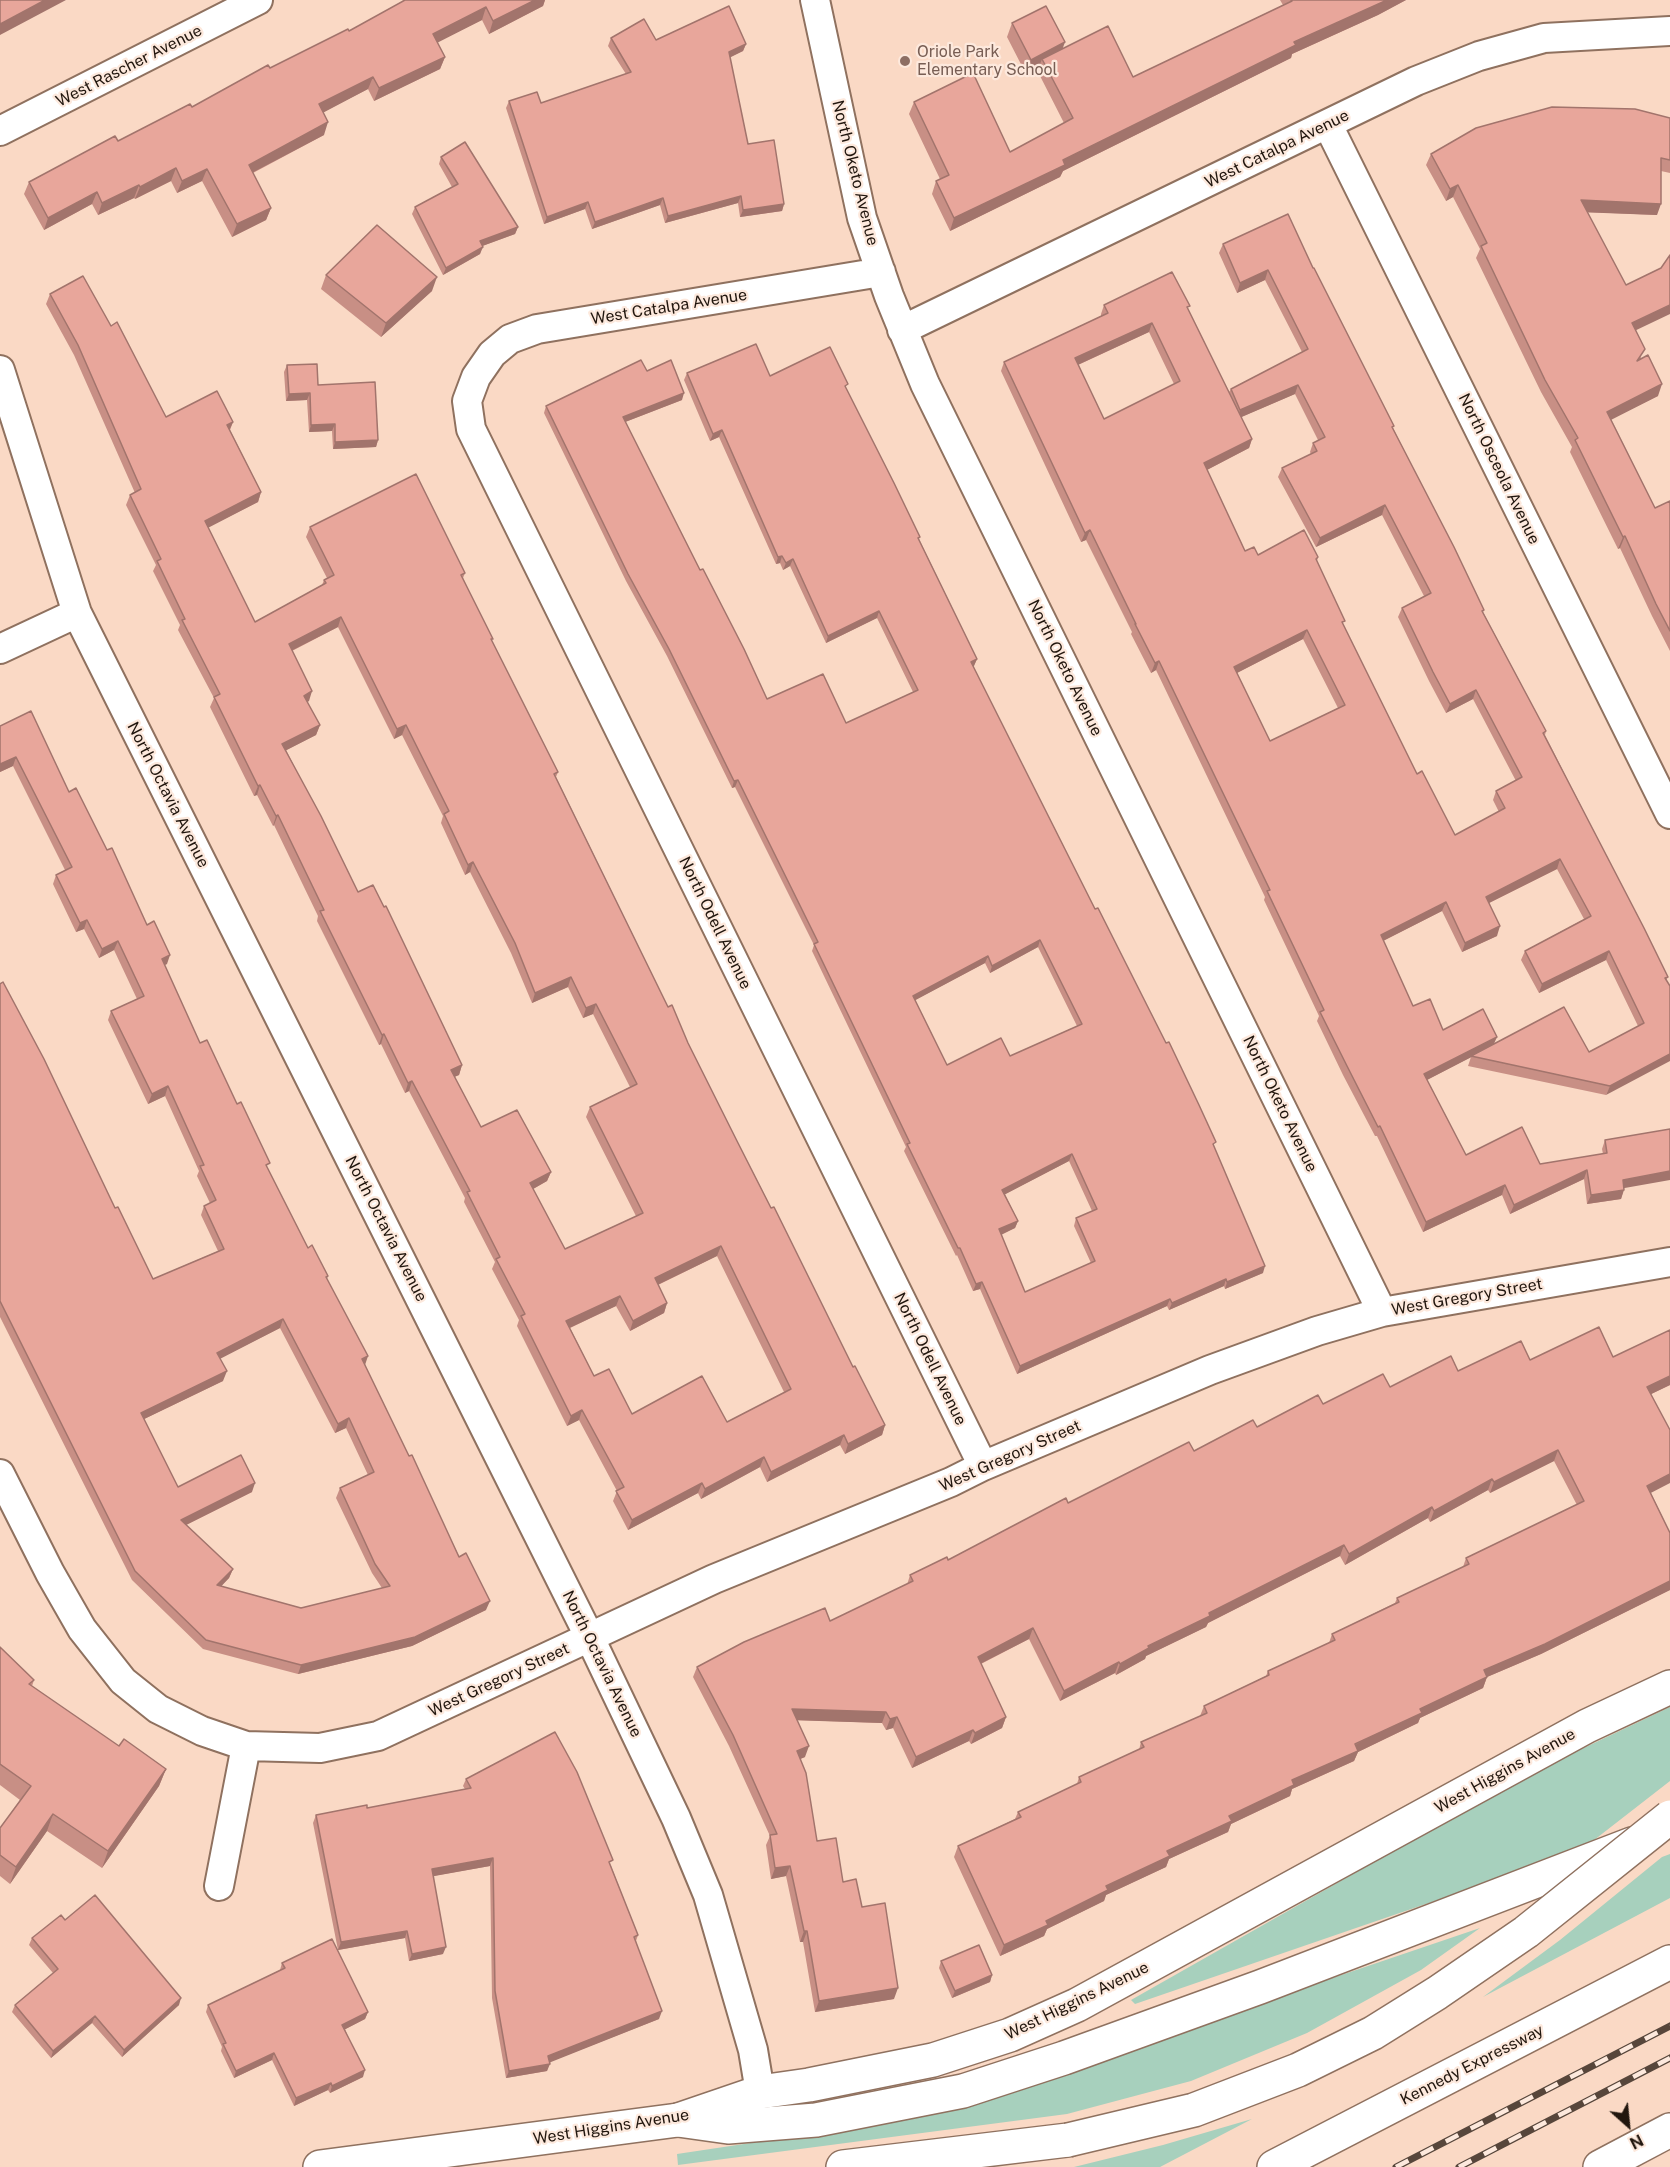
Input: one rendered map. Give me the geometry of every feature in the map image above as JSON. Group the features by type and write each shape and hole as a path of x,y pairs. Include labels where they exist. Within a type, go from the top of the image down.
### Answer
{"main road":[{"name":"West Higgins Avenue","path":"320,2167 678,2120 760,2092 809,2085 933,2060 1020,2030 1077,2005 1144,1970 1587,1726 1670,1687"},
{"path":"843,2167 1068,2140 1194,2110 1298,2070 1373,2033 1437,1993 1526,1932 1670,1816"},
{"path":"678,2120 728,2127 816,2120 963,2091 1064,2058 1260,1987 1670,1829"},
{"name":"Kennedy Expressway","path":"1274,2167 1670,1962"},
{"path":"1600,2167 1670,2130"}],"street":[{"name":"West Rascher Avenue","path":"0,131 258,0"},
{"name":"North Oketo Avenue","path":"815,0 862,218 902,330 925,384 1382,1312"},
{"name":"West Catalpa Avenue","path":"902,330 1416,81 1490,53 1544,38 1670,31"},
{"name":"North Osceola Avenue","path":"1328,125 1670,814"},
{"name":"West Catalpa Avenue","path":"476,377 492,354 510,339 537,329 881,272"},
{"name":"North Octavia Avenue","path":"0,370 77,613 590,1638 676,1818 708,1895 753,2050 760,2092"},
{"name":"North Odell Avenue","path":"476,377 467,401 471,429 983,1466"},
{"path":"0,649 77,613"},
{"name":"West Gregory Street","path":"0,1474 50,1573 82,1629 123,1681 158,1709 202,1731 246,1746 320,1748 378,1736 714,1579 951,1482 983,1466 1210,1370 1317,1331 1382,1312 1670,1262"},
{"path":"219,1886 246,1746"}],"green space":[{"path":"1670,1707 1670,1781 1580,1851 1135,2004 1131,2000 1531,1773"},
{"path":"1670,1854 1670,1898 1483,1997 1560,1940 1662,1857"},
{"path":"1480,1928 1421,1970 1307,2033 1191,2081 1067,2114 678,2165 677,2154 844,2129 1016,2090"},
{"path":"1252,2119 1160,2167 1074,2167 1163,2145"}],"building":[{"path":"0,0 45,0 0,24"},
{"path":"405,0 535,0 493,21 486,7 433,34 445,57 379,88 373,77 319,104 328,122 249,165 271,208 237,224 207,169 182,181 176,168 102,203 97,192 48,218 29,182 115,136 118,141 190,104 192,107 268,65 270,68 348,29 349,31"},
{"path":"1291,0 1387,0 1294,42 1296,45 1063,160 1065,165 954,218 936,181 949,175 914,102 973,73 1010,152 1073,118 1042,59 1108,26 1133,77"},
{"path":"729,6 746,44 729,52 748,144 774,140 784,204 743,210 741,196 668,216 663,198 595,222 588,202 547,217 509,101 537,92 541,103 631,72 611,38 644,19 656,40"},
{"path":"1046,6 1065,42 1031,60 1012,23"},
{"path":"1552,107 1635,109 1670,118 1670,160 1661,158 1661,204 1581,200 1626,285 1661,268 1670,255 1670,305 1632,323 1645,349 1637,361 1648,355 1662,384 1607,412 1655,508 1670,501 1670,631 1625,536 1623,537 1575,440 1578,438 1545,380 1481,246 1487,243 1458,185 1450,189 1431,154 1476,128"},
{"path":"465,142 518,227 480,241 483,247 446,268 415,207 458,184 441,157"},
{"path":"1288,214 1394,426 1392,427 1454,547 1484,610 1482,611 1546,731 1543,733 1668,977 1665,978 1670,986 1670,1054 1610,1086 1471,1056 1564,1007 1589,1052 1644,1023 1609,951 1542,984 1525,951 1591,916 1560,859 1486,897 1500,926 1465,943 1446,902 1381,935 1413,1006 1430,999 1443,1030 1483,1009 1497,1037 1424,1074 1466,1155 1522,1127 1540,1164 1607,1153 1605,1140 1670,1129 1670,1171 1623,1180 1624,1190 1591,1195 1587,1170 1514,1205 1505,1185 1426,1222 1380,1126 1378,1127 1320,1012 1324,1010 1267,891 1270,890 1159,661 1155,663 1090,530 1085,533 1004,362 1108,313 1104,305 1172,272 1252,439 1204,463 1245,551 1254,547 1258,555 1304,530 1345,621 1342,622 1417,774 1422,771 1455,835 1505,808 1496,791 1522,777 1476,690 1450,704 1433,672 1402,608 1431,593 1385,505 1320,538 1282,468 1317,451 1313,443 1325,437 1298,385 1240,410 1231,389 1308,349 1268,270 1240,283 1223,244","holes":["1152,323 1180,381 1104,419 1075,358","1307,630 1345,705 1270,741 1234,667"]},
{"path":"377,225 437,277 386,323 326,275"},
{"path":"83,276 111,326 117,322 166,417 217,391 233,422 227,425 261,492 205,521 255,622 326,583 324,580 334,575 310,527 416,474 465,573 461,575 493,639 491,639 558,772 554,774 668,1007 672,1005 688,1043 737,1141 771,1208 774,1207 853,1367 855,1366 885,1425 848,1444 844,1435 771,1472 764,1457 705,1489 702,1483 632,1520 616,1491 624,1487 582,1410 571,1416 521,1316 525,1314 496,1259 500,1257 467,1192 470,1191 412,1081 408,1083 384,1034 382,1035 320,911 324,910 278,815 276,816 260,785 258,786 214,697 220,694 182,620 185,619 157,561 161,559 130,495 141,489 78,345 50,294","holes":["341,617 397,729 406,725 449,811 444,814 468,865 473,862 515,943 535,993 571,977 586,1008 596,1004 637,1084 590,1107 643,1213 565,1249 530,1183 551,1172 517,1110 481,1127 451,1070 462,1065 386,906 384,907 373,885 358,892 321,816 282,744 320,725 304,696 312,691 289,644","721,1246 791,1389 727,1422 702,1376 632,1414 609,1369 594,1376 566,1321 620,1296 633,1321 667,1303 655,1278"]},
{"path":"756,344 770,376 830,347 848,384 845,386 894,483 977,659 971,662 1095,909 1098,908 1166,1043 1169,1042 1199,1105 1216,1142 1213,1144 1265,1266 1227,1282 1226,1279 1172,1303 1170,1299 1020,1366 982,1282 976,1284 907,1144 910,1143 814,944 818,942 738,780 734,781 669,649 628,574 546,406 641,360 647,371 671,360 684,393 623,417 700,570 703,569 744,649 767,699 823,674 846,723 918,690 879,611 828,636 793,559 786,563 782,556 778,557 722,430 713,434 687,373","holes":["1040,940 1082,1024 1010,1056 1001,1038 947,1065 913,996 988,956 992,966","1072,1154 1097,1209 1076,1218 1095,1261 1025,1292 999,1229 1018,1221 1002,1190"]},
{"path":"317,364 318,385 375,382 378,440 335,442 335,424 311,425 310,393 289,394 287,365"},
{"path":"31,711 69,792 76,788 107,850 112,848 147,925 154,921 170,955 162,959 200,1043 207,1040 237,1104 241,1102 270,1163 266,1165 308,1248 312,1245 328,1276 326,1277 368,1356 362,1359 409,1456 412,1455 459,1557 466,1553 490,1601 415,1637 301,1665 206,1640 135,1571 0,1301 0,984 3,982 44,1059 115,1208 118,1207 153,1279 224,1249 204,1206 216,1200 200,1166 204,1165 168,1086 152,1094 111,1011 144,996 118,941 102,949 87,920 80,923 56,875 72,867 16,757 0,764 0,726","holes":["283,1319 338,1424 349,1418 374,1472 340,1488 375,1564 390,1586 301,1608 217,1585 233,1569 181,1520 255,1483 241,1455 178,1487 141,1413 227,1371 217,1353"]},
{"path":"1599,1327 1613,1357 1670,1330 1670,1376 1647,1387 1670,1430 1670,1474 1647,1486 1670,1533 1670,1581 1545,1644 1484,1670 1487,1677 1420,1709 1422,1713 1355,1744 1358,1751 1292,1780 1294,1785 1229,1816 1232,1821 1167,1851 1170,1856 1106,1886 1108,1890 1046,1921 1048,1925 1004,1945 958,1846 1021,1817 1018,1812 1081,1782 1079,1777 1144,1747 1141,1742 1207,1713 1204,1706 1269,1675 1268,1671 1335,1640 1332,1634 1399,1602 1397,1598 1469,1564 1466,1558 1584,1501 1558,1450 1494,1482 1492,1479 1434,1511 1432,1507 1349,1554 1344,1545 1209,1613 1210,1616 1064,1691 1033,1628 978,1657 1006,1717 975,1733 973,1730 916,1757 897,1717 890,1719 886,1712 792,1709 809,1746 797,1751 806,1773 817,1841 836,1838 843,1882 856,1879 862,1907 885,1903 898,1988 819,2001 807,1931 804,1931 790,1866 775,1868 770,1835 777,1834 733,1735 697,1667 744,1642 825,1608 830,1621 913,1581 910,1575 947,1557 948,1560 1066,1498 1068,1503 1189,1442 1194,1451 1253,1420 1257,1427 1318,1395 1323,1404 1383,1374 1390,1387 1451,1356 1458,1371 1521,1341 1530,1360"},
{"path":"0,1647 34,1680 29,1684 119,1746 124,1739 166,1769 108,1851 53,1814 16,1867 0,1855 0,1828 31,1786 0,1764"},
{"path":"555,1732 577,1772 613,1860 609,1862 638,1935 634,1937 662,2011 548,2056 550,2064 509,2071 495,1991 493,1858 432,1869 446,1947 412,1954 407,1931 341,1942 316,1815 367,1805 367,1808 471,1788 466,1779"},
{"path":"95,1895 181,1998 124,2050 95,2016 53,2051 15,2005 58,1969 32,1938 61,1915 65,1920"},
{"path":"332,1939 368,2012 342,2025 365,2070 332,2086 331,2083 296,2098 274,2053 236,2071 208,2005 285,1968 282,1963"},
{"path":"979,1945 992,1975 955,1991 941,1961"}],"railway":[{"path":"1396,2167 1670,2026"},
{"path":"1459,2167 1670,2058"}],"place":[{"name":"Oriole Park Elementary School","path":"905,61"}]}
